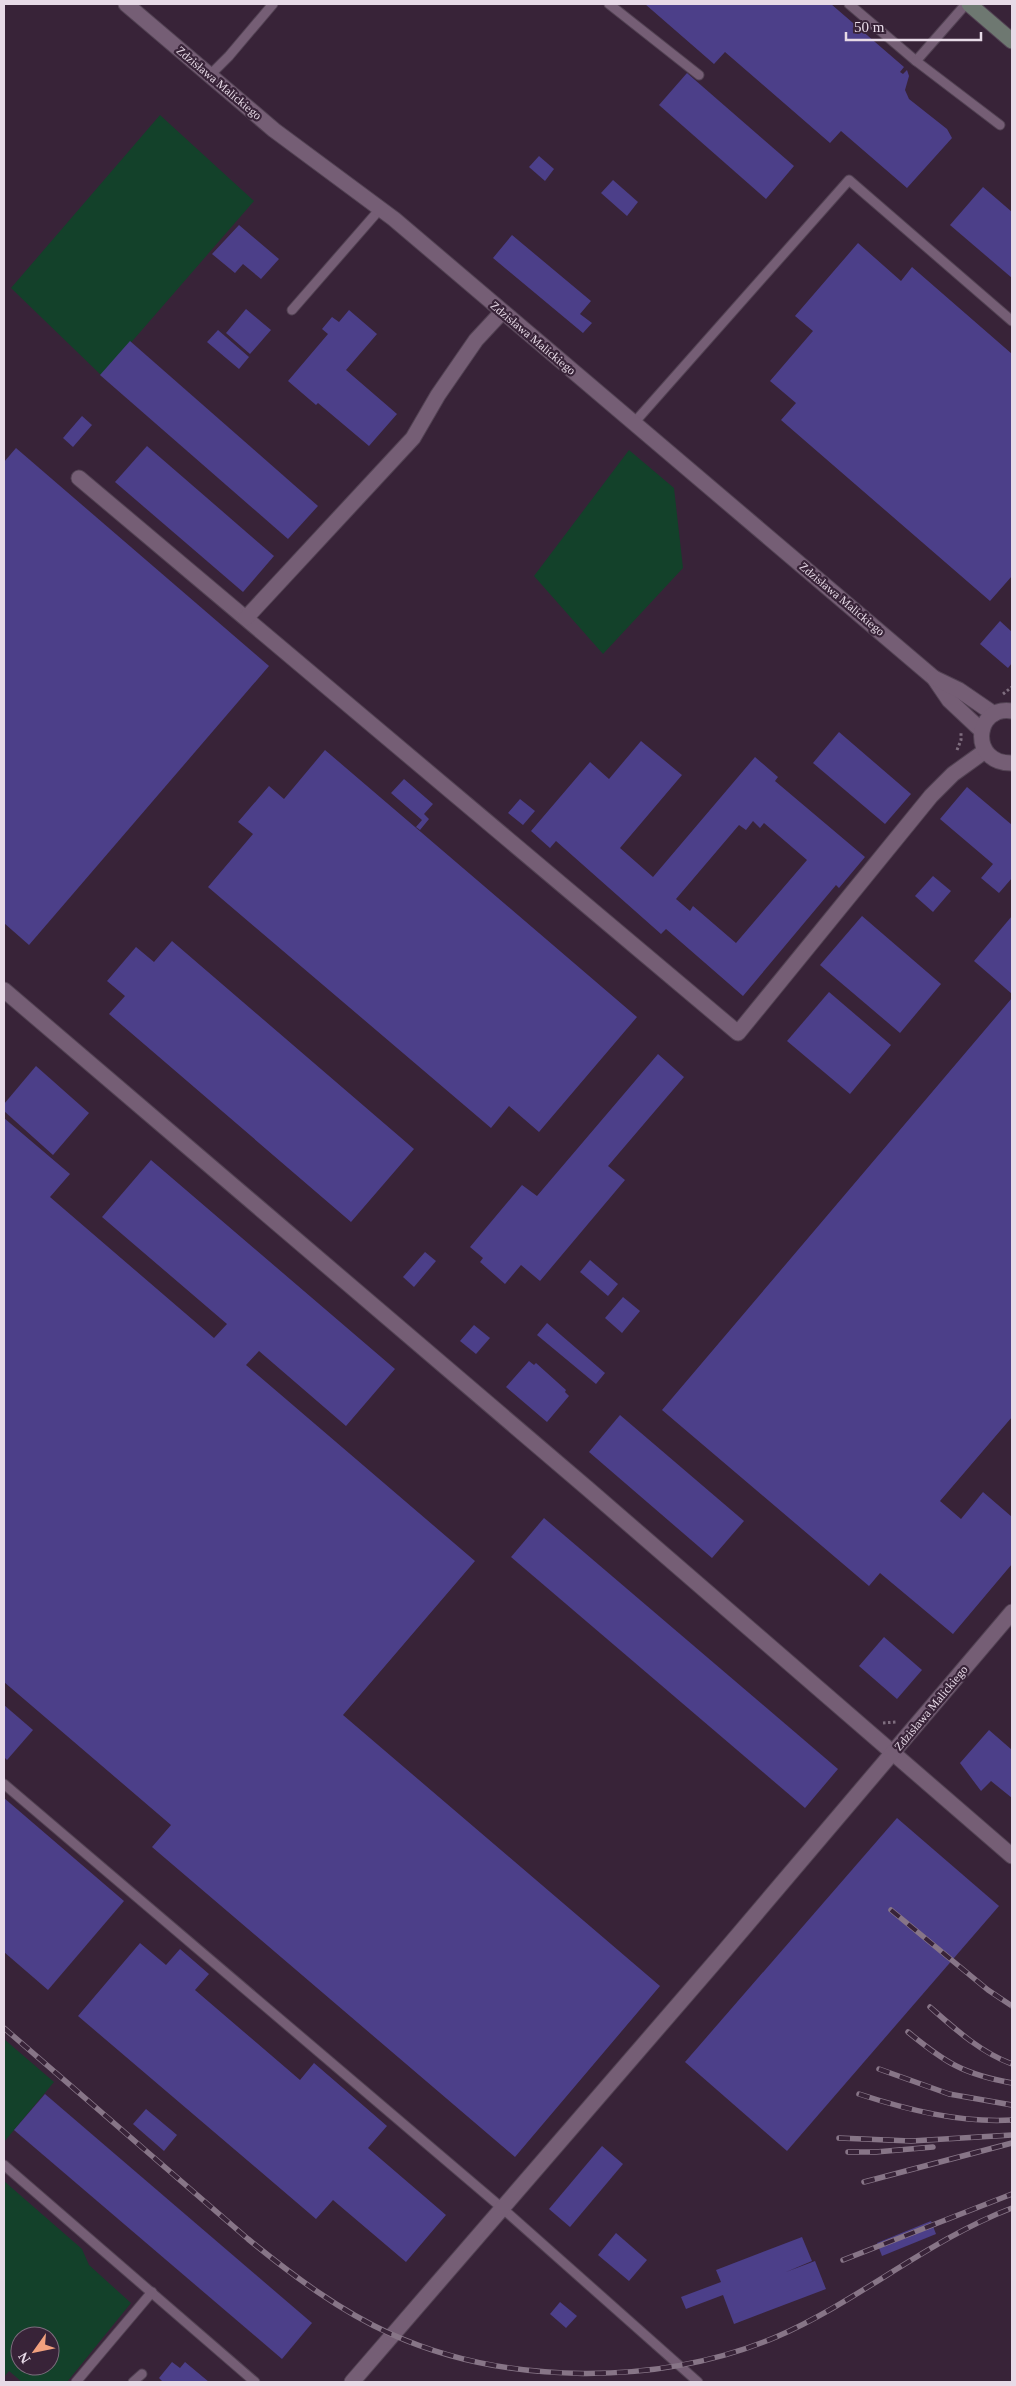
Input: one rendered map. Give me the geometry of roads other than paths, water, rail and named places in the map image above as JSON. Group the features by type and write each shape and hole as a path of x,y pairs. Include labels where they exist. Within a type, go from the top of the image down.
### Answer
{"street":[{"name":"Zdzisława Malickiego","path":"126,4 282,136 380,209 934,678 959,690 994,714"},
{"path":"967,4 1012,41"},
{"path":"246,618 414,438 438,395 476,340 502,312"},
{"path":"79,478 738,1033 931,796 953,774 986,751"},
{"name":"Zdzisława Malickiego","path":"934,678 949,700 982,731"},
{"path":"1011,709 994,714 984,724 981,738 986,751 997,761 1012,763"},
{"path":"4,990 892,1752 721,1955 352,2382"},
{"name":"Zdzisława Malickiego","path":"1012,1612 892,1752 1012,1856"}],"lane":[{"path":"210,75 229,56 273,4"},
{"path":"609,4 699,75"},
{"path":"849,4 916,61 1000,124"},
{"path":"916,61 967,4"},
{"path":"633,424 849,180 1012,321"},
{"path":"292,310 380,209"},
{"path":"4,1784 502,2208 698,2382"},
{"path":"4,2165 255,2382"},
{"path":"76,2382 152,2292"},
{"path":"133,2382 142,2374"}],"railway":[{"path":"891,1910 988,1990 1012,2006"},
{"path":"930,2007 958,2032 989,2053 1012,2064"},
{"path":"4,2028 248,2239 317,2291 353,2315 391,2334 436,2351 484,2363 533,2371 584,2373 634,2371 684,2365 731,2353 776,2337 807,2322 922,2253 981,2221 1012,2208"},
{"path":"908,2032 933,2052 956,2066 980,2076 1012,2083"},
{"path":"879,2069 949,2094 1012,2105"},
{"path":"859,2094 934,2114 973,2119 1012,2120"},
{"path":"839,2138 911,2141 1012,2135"},
{"path":"864,2182 1012,2143"},
{"path":"848,2152 876,2152 933,2147"},
{"path":"843,2260 1012,2194"}]}
